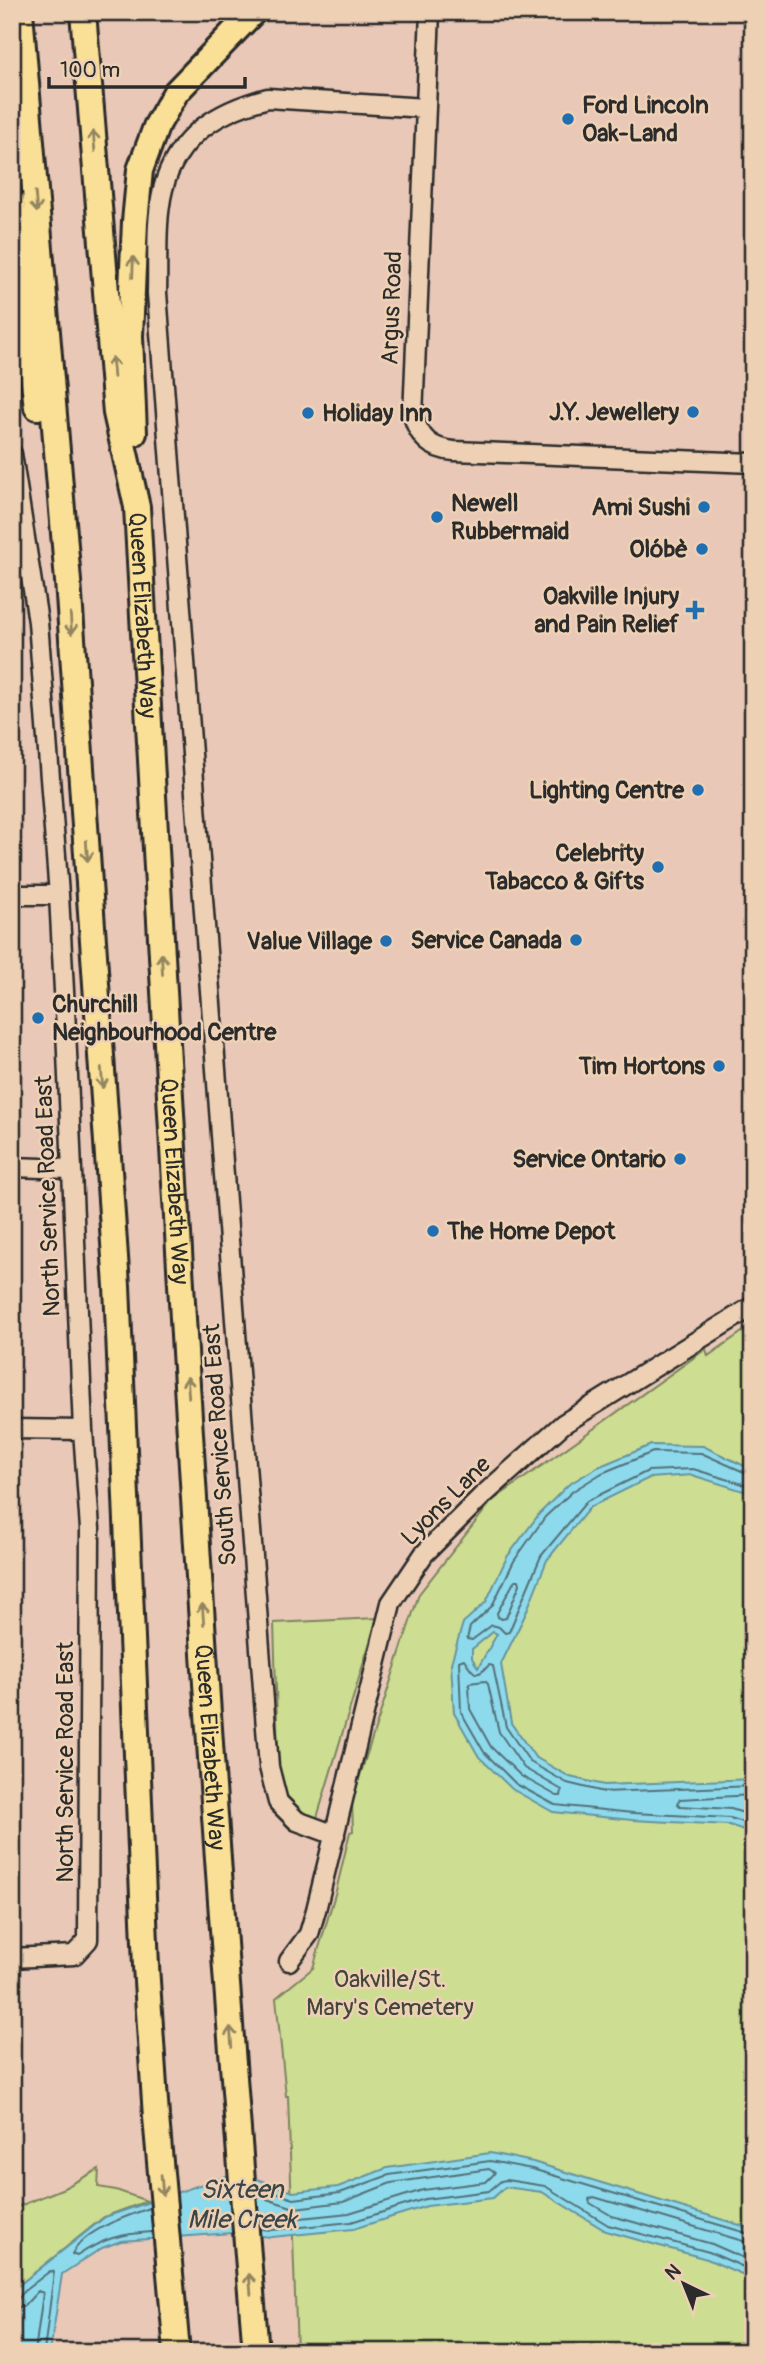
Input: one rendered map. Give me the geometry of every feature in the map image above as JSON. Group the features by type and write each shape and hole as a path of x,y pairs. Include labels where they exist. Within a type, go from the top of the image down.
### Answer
{"highway":[{"path":"20,12 68,581 117,1286 146,1966 156,2117 177,2352"},
{"name":"Queen Elizabeth Way","path":"83,12 116,413 136,507 181,1287 235,2105 256,2352"},
{"path":"136,507 130,336 140,170 156,127 176,92 253,12"},
{"path":"12,202 56,549 68,581"}],"street":[{"name":"Argus Road","path":"430,12 413,416 423,439 433,447 454,451 753,463"},
{"name":"South Service Road East","path":"335,1835 297,1821 278,1802 269,1767 157,293 160,215 163,190 172,166 186,144 203,125 225,112 268,98 425,108"},
{"name":"North Service Road East","path":"12,454 18,540 38,622 59,895 83,1430 90,1529 88,1940 74,1955 12,1958"},
{"path":"12,895 59,895"},
{"path":"12,1167 71,1169"},
{"name":"Lyons Lane","path":"289,1961 309,1934 391,1603 424,1554 481,1497 563,1424 753,1306"},
{"path":"12,1429 83,1430"}],"green space":[{"name":"Oakville/St. Mary's Cemetery","path":"753,1327 753,2352 297,2352 288,2096 276,1998 313,1968 350,1832 353,1831 352,1800 419,1594 492,1501 706,1349 708,1356"},
{"path":"377,1618 316,1821 293,1811 279,1787 274,1623"},
{"path":"99,2169 98,2187 147,2201 104,2217 18,2286 12,2300 12,2209 64,2188"}],"water":[{"path":"651,1445 703,1446 753,1470 753,1494 692,1475 649,1478 590,1507 547,1560 525,1615 501,1664 511,1723 535,1757 570,1777 604,1785 753,1779 753,1833 729,1825 632,1820 553,1812 512,1789 479,1757 454,1713 451,1663 463,1623 486,1602 507,1557 540,1513 568,1485 598,1467","holes":["493,1632 497,1634 478,1668 472,1658 472,1649"]},
{"name":"Sixteen Mile Creek","path":"490,2153 533,2162 753,2229 753,2279 707,2259 606,2231 542,2192 505,2187 493,2198 427,2206 353,2229 272,2237 232,2233 121,2241 102,2248 62,2274 50,2352 12,2352 12,2300 18,2286 105,2217 238,2172 293,2192 338,2187 387,2168"}],"place":[{"name":"Ford Lincoln Oak-Land","path":"568,119"},
{"name":"J.Y. Jewellery","path":"693,412"},
{"name":"Holiday Inn","path":"308,413"},
{"name":"Ami Sushi","path":"704,507"},
{"name":"Newell Rubbermaid","path":"437,517"},
{"name":"Olóbè","path":"702,549"},
{"name":"Oakville Injury and Pain Relief","path":"695,610"},
{"name":"Lighting Centre","path":"698,790"},
{"name":"Celebrity Tabacco & Gifts","path":"658,867"},
{"name":"Service Canada","path":"576,940"},
{"name":"Value Village","path":"386,941"},
{"name":"Churchill Neighbourhood Centre","path":"38,1018"},
{"name":"Tim Hortons","path":"719,1066"},
{"name":"Service Ontario","path":"680,1159"},
{"name":"The Home Depot","path":"433,1231"}]}
